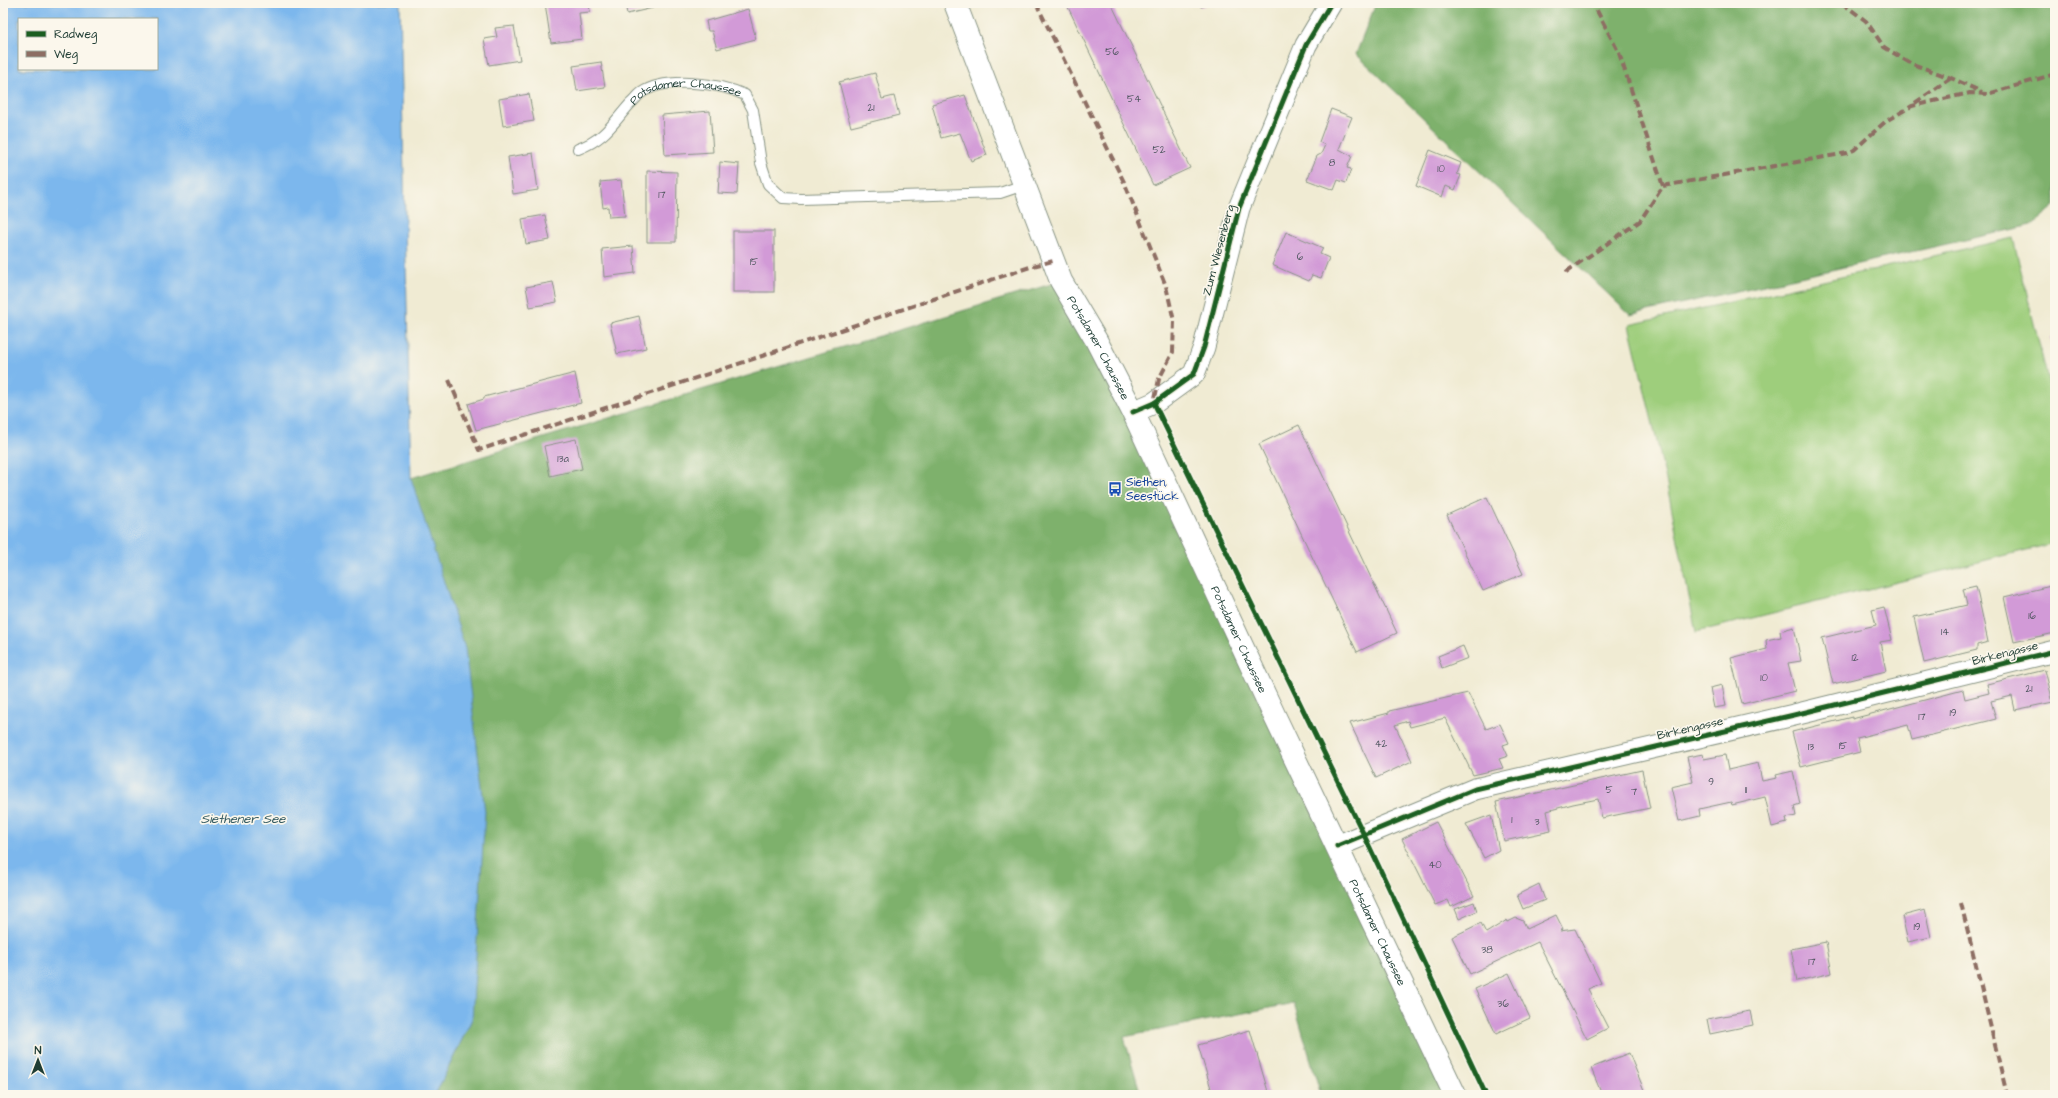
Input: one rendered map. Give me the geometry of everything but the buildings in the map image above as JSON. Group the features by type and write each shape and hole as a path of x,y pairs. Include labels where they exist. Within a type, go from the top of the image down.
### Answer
{"main road":[{"name":"Potsdamer Chaussee","path":"955,3 1061,281 1096,340 1133,412 1455,1095"}],"street":[{"name":"Zum Wiesenberg","path":"1133,412 1154,403 1194,374 1204,347 1239,208 1306,45 1331,3"},
{"name":"Birkengasse","path":"1337,846 1476,789 1801,714 2055,651"}],"lane":[{"name":"Potsdamer Chaussee","path":"578,149 593,144 610,130 641,93 666,84 698,84 729,88 745,95 753,110 761,163 768,184 783,198 801,199 1000,193 1024,185"}],"green space":[{"path":"1376,3 2055,3 2055,206 2032,225 1630,315 1356,54"},
{"path":"2013,238 2055,409 2055,543 1696,632 1665,475 1629,325"},
{"path":"1061,281 1446,1095 1321,1095 1294,1003 1124,1037 1141,1095 435,1095 472,1019 411,478"}],"water":[{"name":"Siethener See","path":"3,3 400,3 411,478 465,648 485,812 472,1019 435,1095 3,1095"}],"marked path":[{"path":"1036,3 1125,184 1166,286 1174,321 1173,352 1159,379 1154,403"},
{"path":"1566,272 1640,221 1663,186 1619,53 1593,3"},
{"path":"1842,3 1866,21 1884,47 1910,63 1951,78 1982,92"},
{"path":"1663,186 1847,153 1854,150 1886,121 1912,106 1970,93 1988,94 2055,74"},
{"path":"1915,103 1951,78"},
{"path":"449,380 479,450 1033,266 1053,261"},
{"path":"1961,903 2007,1095"}],"cycle path":[{"path":"1133,412 1154,403 1194,374 1204,347 1239,208 1306,45 1331,3"},
{"path":"1154,403 1364,835 1486,1095"},
{"path":"1337,846 1475,789 1794,715 2055,651"}],"place":[{"name":"Siethen, Seestück","path":"1115,489"}]}
